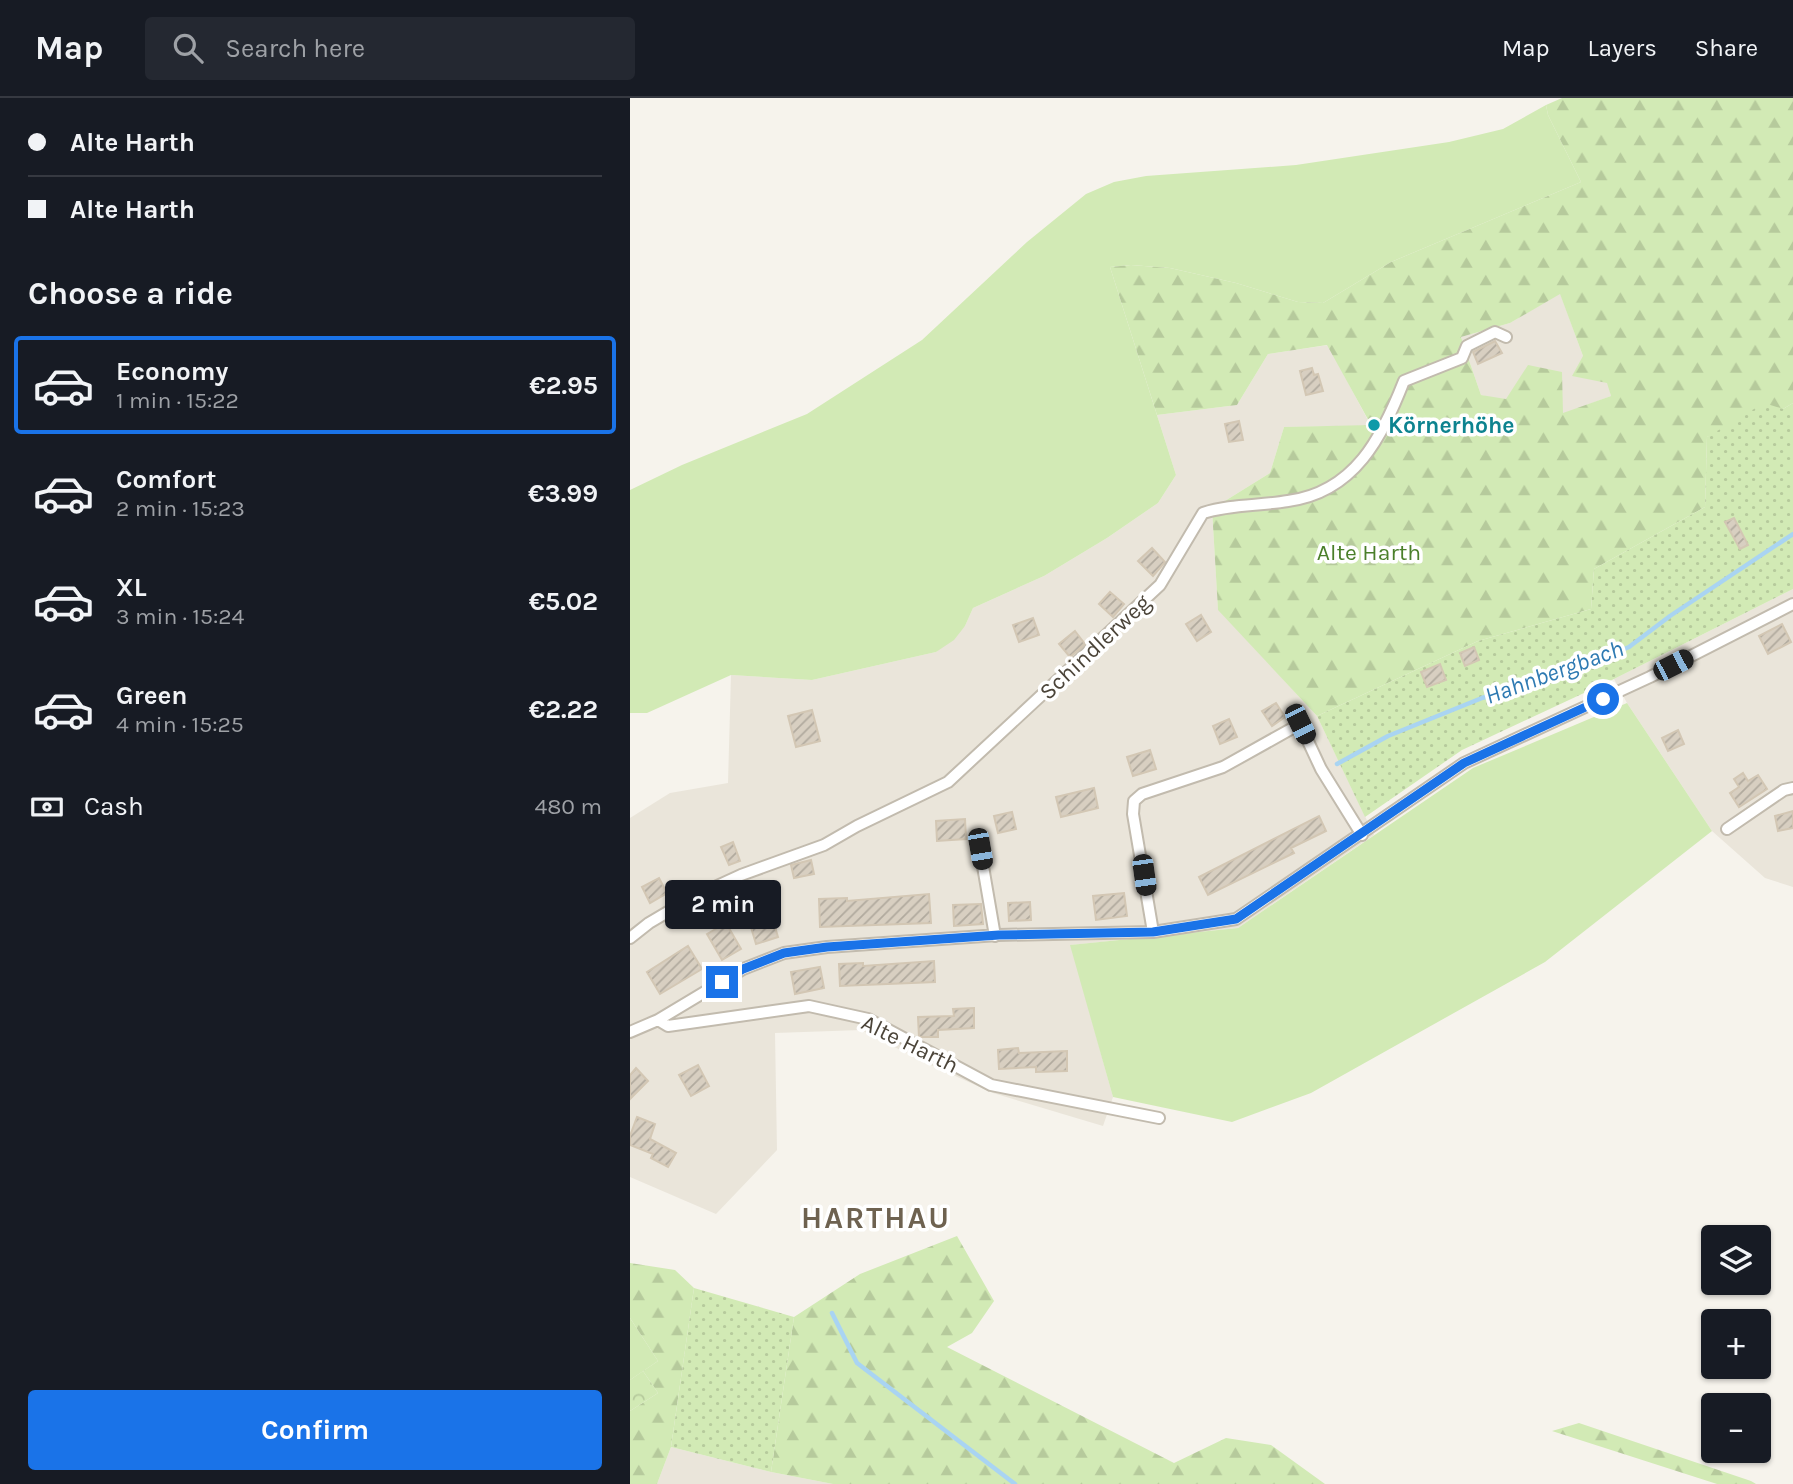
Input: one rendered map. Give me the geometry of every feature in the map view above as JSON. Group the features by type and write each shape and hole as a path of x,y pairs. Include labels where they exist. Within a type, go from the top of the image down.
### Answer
{"street":[{"name":"Schindlerweg","path":"630,938 649,923 693,897 741,875 824,845 948,782 1160,586 1203,513 1219,508 1287,502 1315,495 1338,483 1374,446 1387,424 1404,381 1462,358 1467,346 1495,332 1506,337"},
{"name":"Alte Harth","path":"630,1032 658,1020 743,969 784,953 827,947 995,936 1153,932 1236,919 1464,763 1650,677 1793,604"},
{"path":"1153,932 1133,814 1134,801 1142,794 1223,767 1300,724 1321,769 1362,835"},
{"path":"1727,829 1784,790 1793,788"},
{"path":"980,849 995,936"},
{"name":"Alte Harth","path":"658,1020 668,1026 809,1006 868,1019 991,1085 1159,1118"}],"shaded area":[{"path":"1560,293 1583,356 1608,383 1611,396 1563,414 1481,395 1461,337 1510,323"},
{"path":"1328,345 1371,426 1284,427 1270,473 1212,509 1218,609 1317,716 1374,835 1238,928 1071,945 1113,1097 1103,1126 993,1093 861,1030 775,1033 777,1150 716,1214 630,1177 630,818 670,793 728,783 731,675 812,680 936,652 965,626 973,608 1044,576 1158,503 1176,475 1157,415 1237,405 1268,354"},
{"path":"1793,589 1793,887 1765,878 1712,831 1614,679"},
{"path":"671,1447 771,1472 833,1484 657,1484"}],"green space":[{"name":"Alte Harth","path":"1562,98 1793,98 1793,403 1707,437 1705,507 1594,569 1591,609 1478,641 1317,716 1218,610 1212,509 1270,473 1284,427 1371,425 1327,345 1268,354 1237,405 1157,415 1110,267 1131,265 1170,268 1236,283 1298,302 1323,303 1391,262 1581,182 1548,115 1546,105","holes":["1560,294 1583,356 1572,376 1607,383 1611,396 1563,413 1562,372 1528,365 1506,399 1481,395 1461,337 1510,323"]},
{"path":"1546,105 1548,115 1581,182 1391,262 1323,303 1298,302 1236,283 1170,268 1131,265 1110,267 1176,475 1158,503 1107,538 1044,576 973,608 965,626 954,640 936,652 812,680 731,675 647,713 630,713 630,490 682,465 807,414 922,340 1027,242 1086,194 1114,182 1146,176 1296,165 1449,142 1503,129"},
{"path":"1764,403 1783,409 1793,403 1793,589 1614,679 1462,750 1365,817 1317,716 1478,641 1591,609 1594,569 1705,507 1707,437"},
{"path":"1627,703 1712,831 1545,962 1311,1093 1232,1122 1113,1097 1070,945 1238,928 1473,768"},
{"path":"957,1236 994,1301 972,1333 947,1347 1174,1463 1226,1438 1271,1445 1325,1484 833,1484 771,1472 794,1317 860,1274"},
{"path":"630,1263 675,1270 694,1288 671,1447 657,1484 630,1484 630,1411 658,1393 643,1371 658,1361 630,1318"},
{"path":"694,1288 794,1317 771,1472 671,1447"},
{"path":"630,1318 658,1361 630,1380"},
{"path":"643,1371 658,1393 630,1411 630,1380"},
{"path":"1579,1423 1756,1484 1717,1484 1552,1431"}],"building":[{"path":"1495,341 1502,353 1478,364 1473,352"},
{"path":"1312,368 1314,375 1318,374 1323,391 1306,395 1300,371"},
{"path":"1239,421 1243,440 1229,442 1225,424"},
{"path":"1734,518 1748,545 1740,549 1725,522"},
{"path":"1152,548 1165,562 1153,576 1138,561"},
{"path":"1110,592 1124,604 1113,617 1099,604"},
{"path":"1201,615 1211,632 1197,641 1186,624"},
{"path":"1033,618 1039,635 1019,642 1013,625"},
{"path":"1782,624 1791,642 1768,654 1759,636"},
{"path":"1075,631 1085,644 1070,657 1059,644"},
{"path":"1474,647 1479,660 1465,666 1460,653"},
{"path":"1440,664 1446,680 1427,687 1421,672"},
{"path":"1276,703 1285,717 1272,726 1262,711"},
{"path":"812,710 820,741 796,747 788,716"},
{"path":"1229,719 1237,737 1220,744 1213,726"},
{"path":"1678,730 1684,744 1668,751 1662,738"},
{"path":"1150,750 1156,769 1133,776 1127,757"},
{"path":"1743,773 1748,781 1758,775 1767,789 1739,807 1730,793 1739,787 1734,779"},
{"path":"1094,788 1098,808 1061,817 1056,797"},
{"path":"1793,811 1793,828 1778,831 1775,816"},
{"path":"1012,812 1016,829 998,833 994,816"},
{"path":"1319,816 1326,831 1291,848 1294,853 1208,895 1199,877"},
{"path":"965,819 966,839 937,841 936,821"},
{"path":"733,842 740,861 729,865 721,847"},
{"path":"811,860 814,874 794,878 791,865"},
{"path":"659,878 667,893 650,903 642,887"},
{"path":"1124,893 1127,916 1096,920 1093,896"},
{"path":"929,894 931,923 820,927 819,899 847,898 847,901"},
{"path":"1030,902 1031,920 1009,921 1008,903"},
{"path":"981,904 983,924 954,926 953,905"},
{"path":"769,907 778,937 756,944 747,914"},
{"path":"726,923 741,949 722,960 707,934"},
{"path":"688,946 702,969 660,994 647,972"},
{"path":"934,961 935,982 840,986 839,964 863,963 863,966"},
{"path":"820,967 824,988 795,994 791,972"},
{"path":"974,1008 974,1028 938,1030 938,1037 919,1037 918,1017 954,1016 953,1009"},
{"path":"1018,1048 1019,1053 1067,1051 1067,1071 1036,1072 1036,1067 999,1069 998,1050"},
{"path":"698,1065 709,1086 691,1096 679,1075"},
{"path":"636,1068 648,1081 630,1099 630,1075"},
{"path":"637,1117 655,1124 650,1139 676,1153 668,1167 651,1158 653,1154 630,1145 630,1136"}],"waterway":[{"name":"Hahnbergbach","path":"1337,764 1388,736 1482,698 1569,672 1629,647 1670,616 1793,534"},
{"path":"832,1313 857,1363 1015,1484"}],"place":[{"name":"Körnerhöhe","path":"1374,425"}],"district":[{"name":"HARTHAU","path":"876,1218"}],"route":[{"path":"722,982 743,969 784,953 827,947 999,935 1153,932 1236,919 1464,763 1603,699"}]}
